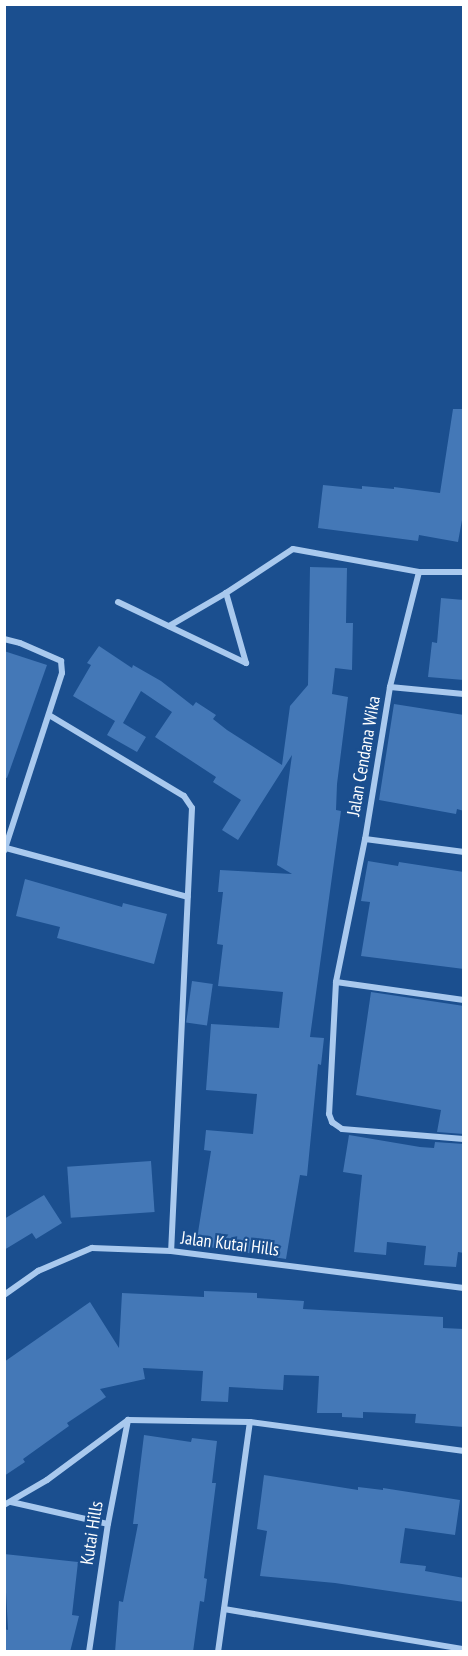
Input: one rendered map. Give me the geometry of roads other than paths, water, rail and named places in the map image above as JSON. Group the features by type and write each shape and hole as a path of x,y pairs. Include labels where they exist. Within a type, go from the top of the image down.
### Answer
{"street":[{"path":"169,626 226,593 293,549 419,572 464,572"},
{"name":"Jalan Cendana Wika","path":"419,572 390,687 365,839 464,852"},
{"path":"118,602 246,663 226,593"},
{"path":"4,639 20,643 61,661 62,673 5,849 188,897"},
{"name":"Jalan Cendana Wika","path":"390,687 464,694"},
{"path":"49,715 188,799 192,808 171,1251"},
{"path":"365,839 336,982 329,1114 332,1122 342,1129 464,1139"},
{"path":"336,982 464,1000"},
{"name":"Jalan Kutai Hills","path":"4,1295 38,1271 93,1248 171,1251 464,1288"},
{"path":"8,1503 47,1480 128,1420 250,1422 464,1451"},
{"name":"Kutai Hills","path":"89,1652 108,1524 128,1420"},
{"path":"218,1652 250,1422"},
{"path":"8,1503 108,1524"},
{"path":"224,1610 464,1649"}]}
